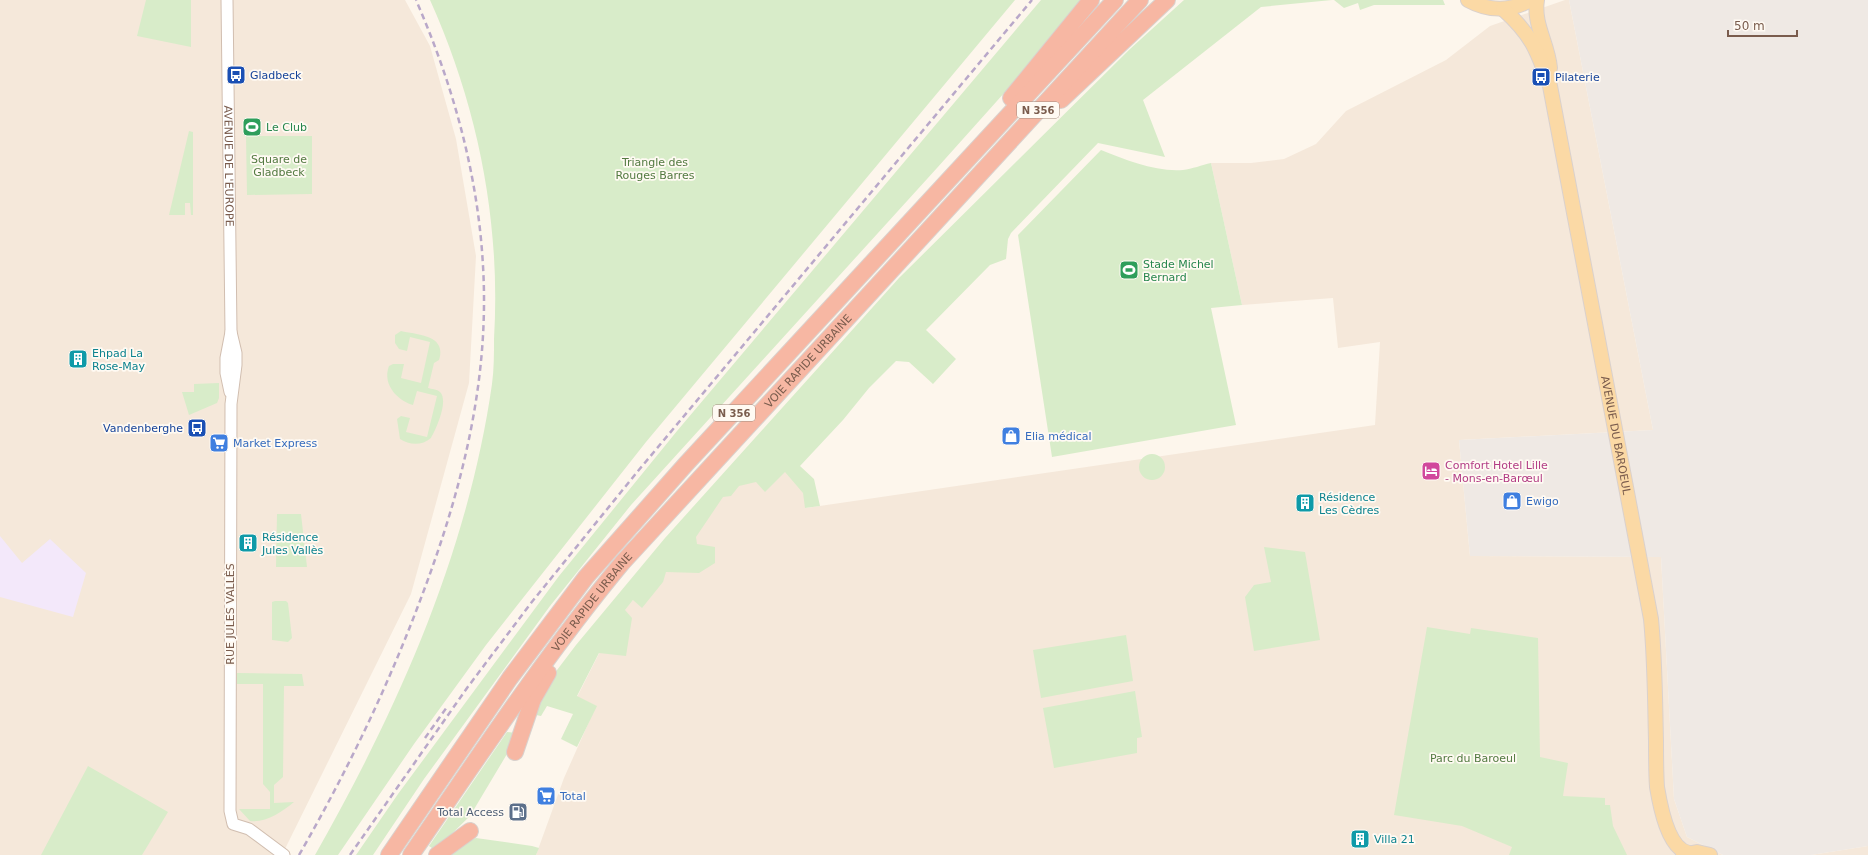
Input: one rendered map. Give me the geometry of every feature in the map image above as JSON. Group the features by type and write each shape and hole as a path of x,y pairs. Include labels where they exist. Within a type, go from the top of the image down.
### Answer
{"highway":[{"path":"943,186 981,134 1091,0"},
{"name":"VOIE RAPIDE URBAINE","path":"389,855 510,678 586,577 686,464 1115,0"},
{"name":"VOIE RAPIDE URBAINE","path":"411,855 516,701 581,612 666,513 1140,0"},
{"path":"936,221 1167,0"},
{"path":"515,752 533,699 581,612"},
{"path":"437,855 470,831"}],"main road":[{"path":"1468,0 1484,7 1503,9 1519,5 1530,0"},
{"name":"AVENUE DU BAROEUL","path":"1537,0 1536,17 1547,50 1550,86 1650,614 1653,648 1657,787 1656,803 1659,828 1671,855"},
{"name":"AVENUE DU BAROEUL","path":"1503,9 1523,27 1530,38 1537,51 1550,86"},
{"name":"AVENUE DU BAROEUL","path":"1657,787 1670,834 1679,848 1686,854"},
{"path":"1686,854 1697,852 1710,855"}],"street":[{"name":"AVENUE DE L'EUROPE","path":"227,0 231,332 236,360 231,404"},
{"name":"RUE JULES VALLÈS","path":"231,404 230,806 233,824 249,829 282,854"}],"shaded area":[{"path":"0,0 405,0 430,46 456,139 476,256 469,383 411,594 282,855 0,855"},
{"path":"1565,0 1569,0 1653,430 1459,440 1470,556 1661,557 1674,799 1687,837 1723,855 536,855 564,778 596,706 577,697 615,622 724,488 791,467 801,478 806,508 1375,425 1380,342 1338,348 1333,298 1242,305 1211,163 1251,163 1284,159 1316,144 1346,111 1446,60 1490,26"},
{"path":"1569,0 1868,0 1868,846 1811,855 1723,855 1687,837 1674,799 1661,557 1470,556 1459,440 1653,430"},
{"path":"0,536 22,563 50,539 86,573 73,617 0,597"},
{"path":"1868,846 1868,855 1811,855"}],"green space":[{"path":"146,0 191,0 191,47 137,36"},
{"name":"Triangle des Rouges Barres","path":"430,0 1015,0 646,442 486,645 414,744 338,855 315,855 374,743 426,628 466,508 481,446 492,384 494,362 494,252 483,166 473,123 461,82 447,40"},
{"path":"1041,0 1083,0 1032,62 631,505 550,606 424,779 373,855 356,855 398,794 559,576 677,431"},
{"path":"1184,0 1332,0 1261,7 1143,100 1165,157 1098,143 1011,233 1008,239 1006,259 990,265 926,330 956,359 933,384 909,362 896,361 869,388 843,420 800,466 814,479 820,506 805,508 803,493 785,472 765,492 756,482 739,486 731,496 723,497 696,537 697,544 715,547 715,563 699,573 666,572 663,582 642,608 633,600 625,610 632,618 626,656 599,653 577,696 597,706 577,747 561,739 573,714 547,706 541,716 531,714 551,678 576,645 665,538 899,278 1130,49"},
{"path":"1334,0 1443,0 1445,5 1374,5 1360,10 1358,3 1344,8"},
{"path":"189,131 193,132 193,215 191,215 190,203 185,203 185,215 169,215"},
{"name":"Square de Gladbeck","path":"246,136 312,136 312,194 247,195"},
{"name":"Stade Michel Bernard","path":"1101,150 1120,158 1162,169 1183,170 1211,163 1242,305 1211,308 1236,425 1052,457 1018,235"},
{"path":"401,331 423,335 435,341 439,345 440,352 439,360 434,363 428,388 440,392 442,396 443,402 441,415 431,438 427,441 416,444 400,439 397,419 401,416 410,418 406,432 427,437 437,396 417,391 413,405 407,403 392,390 389,385 387,373 389,366 393,364 404,364 401,378 421,383 430,342 410,337 407,351 399,349 395,343 395,335"},
{"path":"219,383 219,398 217,403 189,415 182,392 194,392 194,384"},
{"path":"1152,454 1161,458 1165,467 1161,476 1152,480 1143,476 1139,467 1143,458"},
{"path":"277,514 301,514 307,567 276,567"},
{"path":"1264,547 1305,552 1320,640 1254,651 1245,597 1254,585 1271,582"},
{"path":"286,601 288,603 292,638 288,642 272,640 272,602"},
{"name":"Parc du Baroeul","path":"1427,627 1470,634 1471,628 1538,638 1540,757 1568,763 1563,796 1605,798 1605,805 1610,805 1613,826 1627,855 1509,855 1512,847 1462,826 1394,815"},
{"path":"1126,635 1133,681 1041,698 1033,650"},
{"path":"237,673 302,674 304,686 284,686 283,777 274,785 274,803 294,802 268,819 250,821 239,809 270,809 270,792 263,784 263,684 237,684"},
{"path":"1135,691 1142,737 1137,738 1137,753 1054,768 1043,708"},
{"path":"507,732 516,733 507,754 470,816 435,850 429,846"},
{"path":"88,766 168,812 142,855 41,855"},
{"path":"476,838 539,848 536,855 444,855 464,843"}],"railway":[{"path":"299,855 332,795 378,702 418,606 447,523 459,482 477,397 482,354 484,310 483,266 476,198 462,130 441,64 416,0"},
{"path":"350,855 467,688 531,603 638,471 1032,0"},
{"path":"425,738 447,707"}],"place":[{"name":"Gladbeck","path":"236,75"},
{"name":"Pilaterie","path":"1541,77"},
{"name":"Le Club","path":"252,127"},
{"name":"Stade Michel Bernard","path":"1129,270"},
{"name":"Ehpad La Rose-May","path":"78,359"},
{"name":"Vandenberghe","path":"197,428"},
{"name":"Elia médical","path":"1011,436"},
{"name":"Market Express","path":"219,443"},
{"name":"Comfort Hotel Lille - Mons-en-Barœul","path":"1431,471"},
{"name":"Ewigo","path":"1512,501"},
{"name":"Résidence Les Cèdres","path":"1305,503"},
{"name":"Résidence Jules Vallès","path":"248,543"},
{"name":"Total","path":"546,796"},
{"name":"Total Access","path":"518,812"},
{"name":"Villa 21","path":"1360,839"}]}
